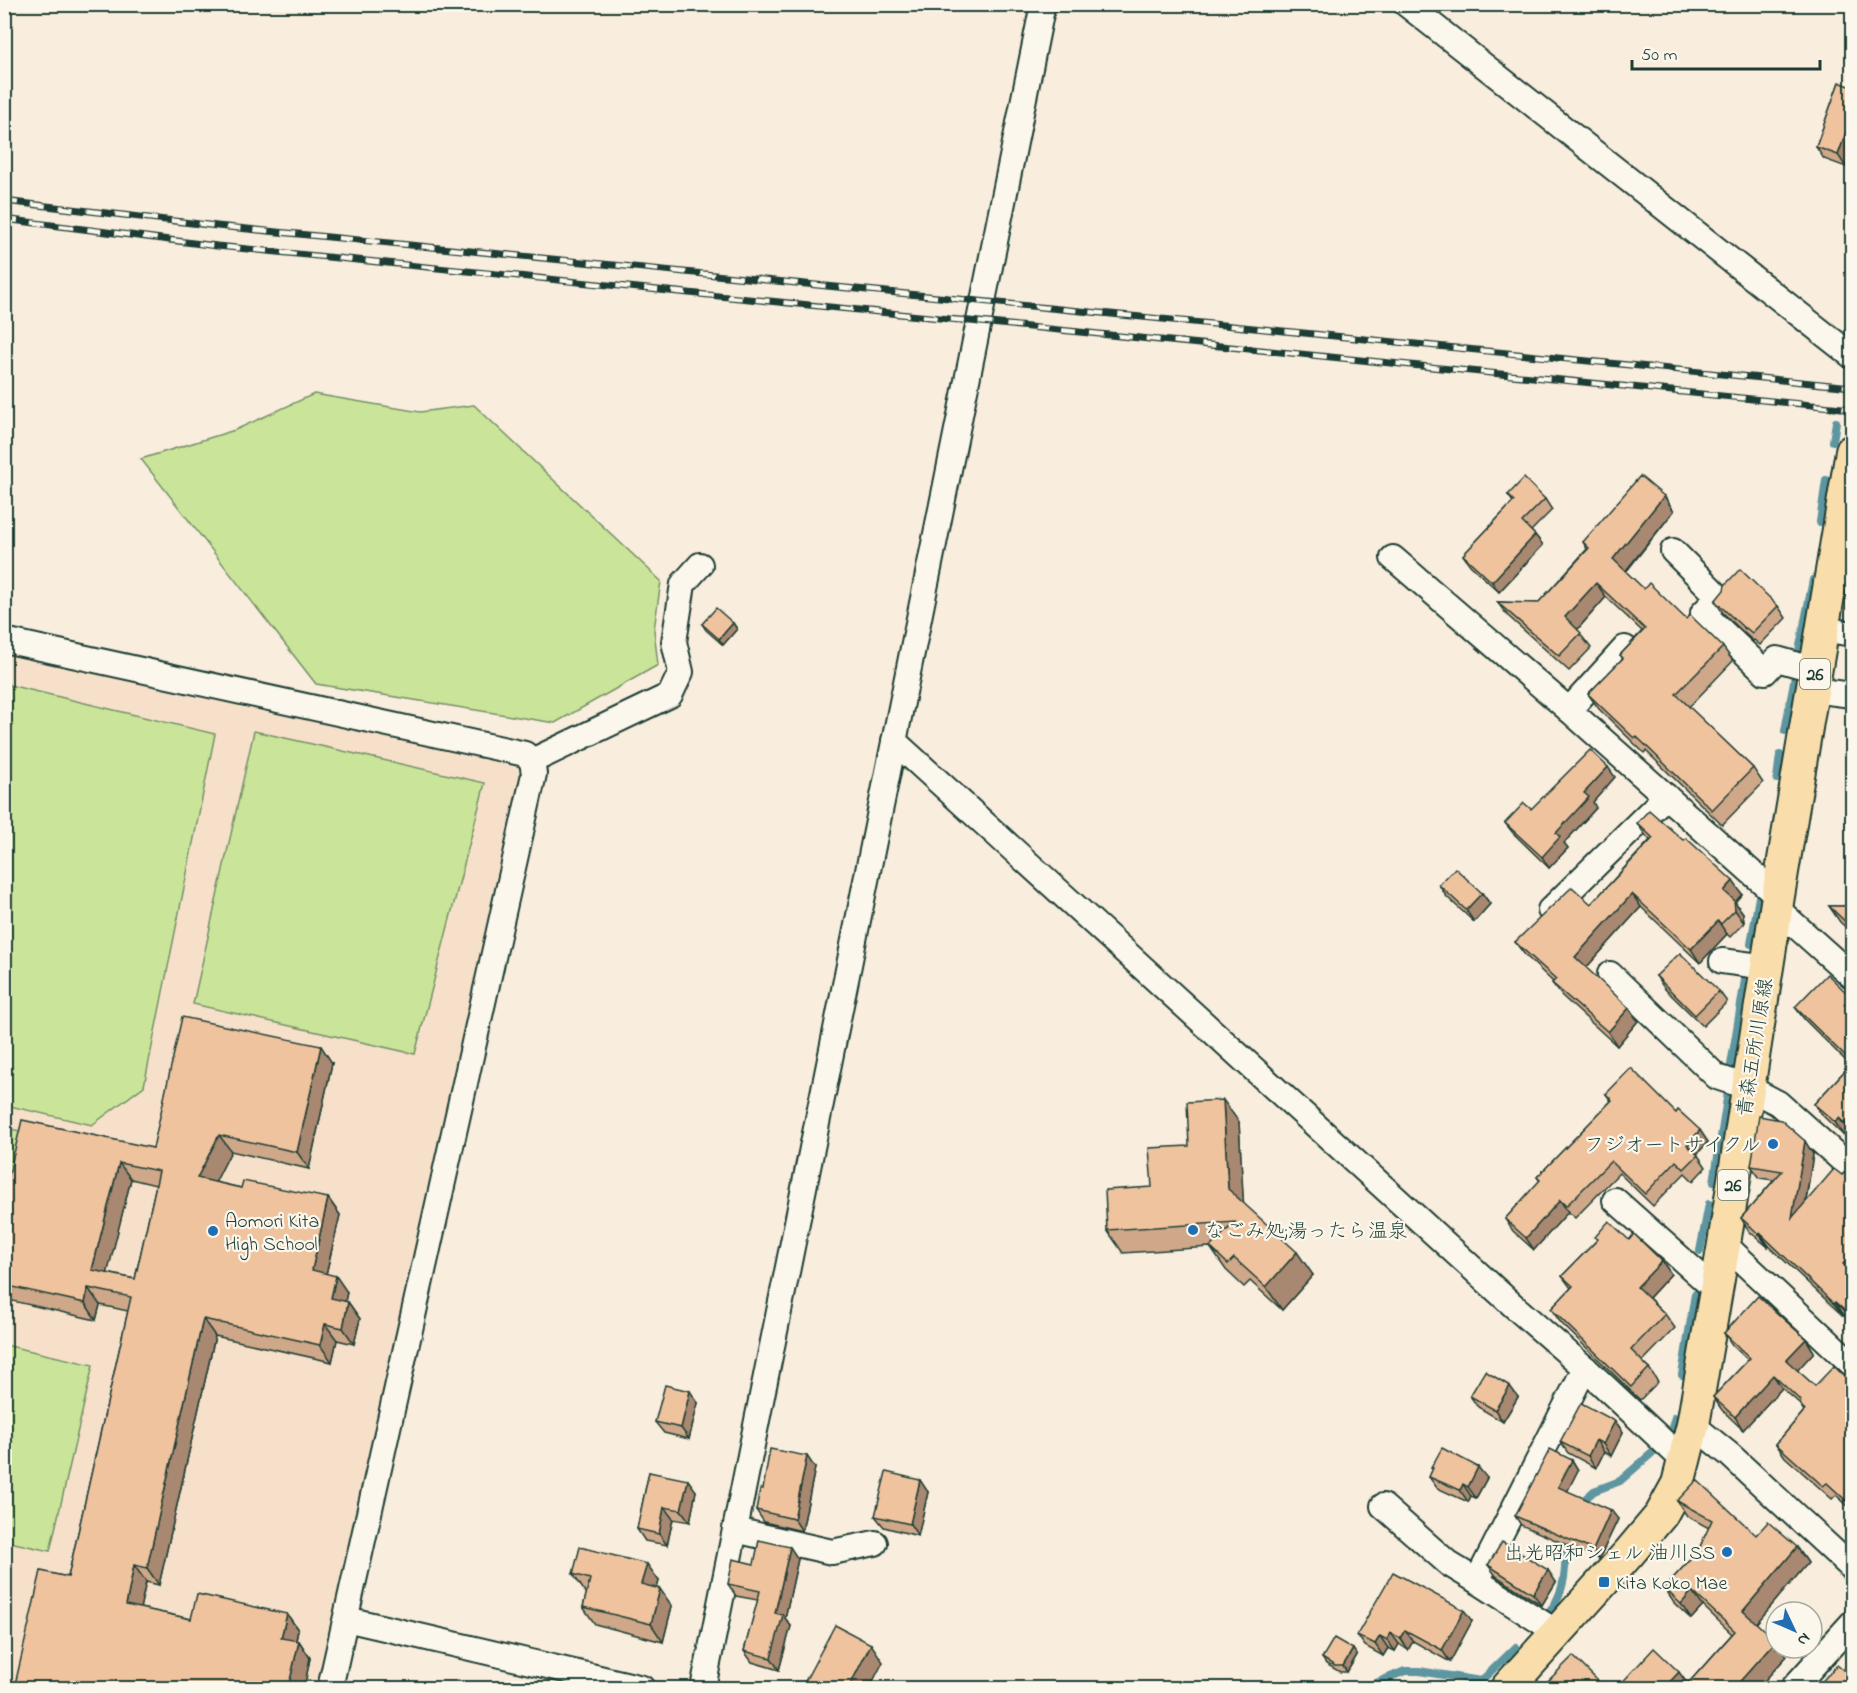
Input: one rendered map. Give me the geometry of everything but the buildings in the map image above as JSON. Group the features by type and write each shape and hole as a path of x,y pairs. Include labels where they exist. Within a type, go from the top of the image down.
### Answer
{"main road":[{"name":"青森五所川原線","path":"1507,1689 1629,1553 1660,1515 1678,1484 1694,1425 1814,680 1838,632 1852,451"}],"street":[{"path":"703,1689 1043,4"},
{"path":"1406,4 1852,356"},
{"path":"1673,551 1719,597 1703,613 1765,672 1777,659 1814,680 1852,695"},
{"path":"1393,558 1666,796 1852,976"},
{"path":"532,761 670,695 681,672 674,642 683,584 700,565"},
{"path":"4,640 525,754 532,761 534,774 330,1689"},
{"path":"1569,710 1625,648"},
{"path":"894,741 1507,1300 1585,1368 1683,1460"},
{"path":"1536,924 1666,796"},
{"path":"1722,961 1767,967"},
{"path":"1610,974 1717,1077 1747,1087 1778,1103 1852,1169"},
{"path":"1615,1200 1716,1290"},
{"path":"1724,1244 1852,1364"},
{"path":"1477,1581 1585,1368"},
{"path":"1694,1425 1730,1455 1852,1568"},
{"path":"1383,1506 1449,1564 1558,1633"},
{"path":"735,1530 832,1552 875,1543"},
{"path":"346,1619 642,1689"},
{"path":"1793,1689 1852,1623"}],"shaded area":[{"name":"Aomori Kita High School","path":"5,651 515,761 523,774 322,1688 5,1688"}],"green space":[{"path":"314,394 420,412 474,405 661,581 654,630 658,665 555,723 316,684 141,459 235,430"},
{"path":"5,684 215,734 144,1086 92,1125 5,1105"},
{"path":"254,731 485,783 415,1054 193,1004"},
{"path":"4,1128 21,1131 4,1207"},
{"path":"5,1345 93,1365 50,1551 5,1541"}],"waterway":[{"path":"1850,335 1852,316"},
{"path":"1833,441 1836,422"},
{"path":"1820,522 1826,480"},
{"path":"1799,651 1813,580"},
{"path":"1785,731 1795,676"},
{"path":"1777,779 1780,755"},
{"path":"1751,944 1760,891"},
{"path":"1731,1065 1745,980"},
{"path":"1714,1182 1728,1092"},
{"path":"1700,1251 1709,1204"},
{"path":"1682,1375 1695,1294"},
{"path":"1672,1428 1675,1417"},
{"path":"1578,1505 1594,1491 1620,1481 1652,1453"},
{"path":"1551,1610 1563,1583 1566,1536"},
{"path":"1364,1688 1405,1671 1419,1671 1481,1681 1516,1647"}],"railway":[{"path":"4,201 217,226 1852,387"},
{"path":"4,219 217,246 1852,409"}],"place":[{"name":"フジオートサイクル","path":"1773,1144"},
{"name":"なごみ処;湯ったら温泉","path":"1193,1230"},
{"name":"Aomori Kita High School","path":"213,1231"},
{"name":"出光昭和シェル 油川SS","path":"1727,1552"},
{"name":"Kita Koko Mae","path":"1604,1582"}]}
